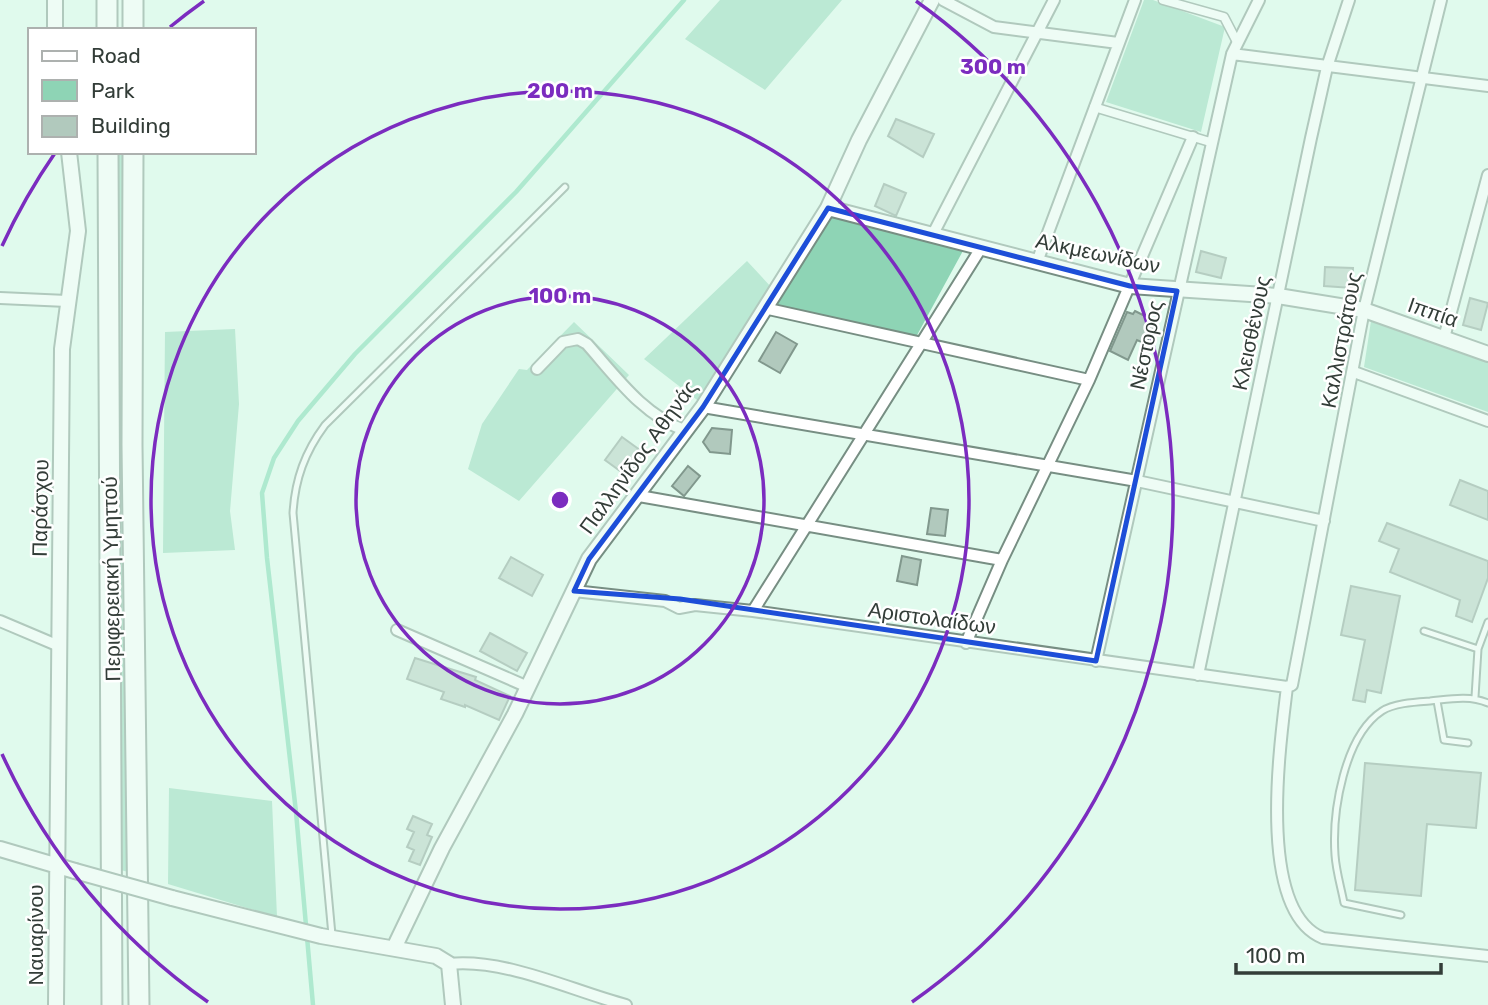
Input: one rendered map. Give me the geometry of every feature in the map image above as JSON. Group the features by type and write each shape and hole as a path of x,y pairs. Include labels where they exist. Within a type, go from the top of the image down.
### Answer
{"highway":[{"path":"107,0 107,28"},
{"path":"133,0 133,28"},
{"name":"Περιφερειακή Υμηττού","path":"108,154 112,1005"},
{"name":"Περιφερειακή Υμηττού","path":"133,154 132,445 139,1005"}],"street":[{"path":"55,0 55,28"},
{"name":"Παλληνίδος Αθηνάς","path":"394,948 442,848 528,687 589,559 639,496 703,407 828,208 859,140 932,0"},
{"path":"943,0 995,27 1118,43"},
{"path":"933,234 1054,0"},
{"path":"1037,262 1135,0"},
{"path":"1163,0 1224,17 1237,42"},
{"name":"Νέστορος","path":"1096,661 1210,142 1232,54 1259,0"},
{"name":"Κλεισθένους","path":"1198,676 1327,67 1349,0"},
{"name":"Καλλιστράτους","path":"1441,0 1364,310 1292,685 1287,687 1277,773 1278,823 1284,882 1296,918 1307,929 1323,938 1488,956"},
{"path":"1232,54 1488,86"},
{"path":"1094,107 1210,142"},
{"name":"Νέστορος","path":"965,643 1089,380 1193,137"},
{"name":"Παράσχου","path":"56,865 62,349 78,231 69,154"},
{"path":"1444,338 1488,175"},
{"name":"Αλκμεωνίδων","path":"828,208 1130,286 1278,296 1364,310"},
{"path":"753,611 981,248"},
{"path":"0,298 67,301"},
{"path":"764,308 1089,380"},
{"name":"Ιππία","path":"1364,310 1488,354"},
{"path":"537,369 563,342 578,339 587,344 643,407 667,424 686,431"},
{"path":"1354,372 1488,421"},
{"path":"703,407 1137,481 1325,521"},
{"path":"639,496 1002,560"},
{"name":"Αριστολαίδων","path":"574,591 665,601 679,608 695,605 753,611 1287,687"},
{"path":"0,621 59,646"},
{"path":"397,630 528,687"},
{"path":"0,849 295,930 436,956 449,964 464,962 553,979 626,1005"},
{"name":"Ναυαρίνου","path":"56,865 56,1005"},
{"path":"449,964 453,1005"}],"lane":[{"path":"327,937 293,513 297,480 309,449 330,419 565,187"},
{"path":"1475,697 1478,649 1488,622"},
{"path":"1424,631 1478,649"},
{"path":"1401,915 1344,903 1335,856 1337,807 1345,772 1362,731 1384,709 1475,697 1488,703"},
{"path":"1437,701 1444,740 1468,743"}],"highlighted area":[{"path":"828,208 1130,286 1177,291 1096,661 680,599 574,591 589,559 703,407"}],"green space":[{"path":"720,0 842,0 765,90 685,39"},
{"path":"1144,0 1153,0 1225,27 1201,132 1106,102"},
{"path":"117,154 125,154 128,872 121,870"},
{"path":"831,216 964,249 916,337 773,304"},
{"path":"747,261 772,288 701,403 644,359"},
{"path":"1371,321 1488,360 1488,412 1364,367"},
{"path":"574,322 629,375 519,501 468,469 482,424 519,369 527,370"},
{"path":"235,329 239,404 230,511 235,550 163,553 165,332"},
{"path":"169,788 272,801 277,917 168,884"}],"building":[{"path":"896,119 934,134 923,157 888,136"},
{"path":"884,184 906,193 896,216 875,206"},
{"path":"1201,251 1226,258 1221,278 1196,272"},
{"path":"1325,267 1353,268 1352,288 1324,286"},
{"path":"1470,298 1488,303 1481,330 1463,325"},
{"path":"1135,311 1155,324 1146,344 1137,340 1128,360 1110,351 1127,312 1133,314"},
{"path":"776,332 797,344 780,373 759,361"},
{"path":"712,428 732,430 730,454 710,452 703,442"},
{"path":"622,437 644,453 627,476 605,460"},
{"path":"688,466 700,476 684,496 672,486"},
{"path":"1460,480 1488,491 1488,520 1450,505"},
{"path":"931,508 948,510 945,536 927,534"},
{"path":"1387,523 1488,561 1488,578 1472,622 1456,616 1460,600 1390,572 1399,549 1379,541"},
{"path":"902,556 921,560 917,585 897,581"},
{"path":"511,557 543,575 532,596 499,578"},
{"path":"1351,586 1400,596 1381,693 1367,690 1365,702 1353,700 1365,640 1341,635"},
{"path":"490,633 527,653 517,671 480,651"},
{"path":"415,658 476,677 475,680 510,696 499,720 465,705 441,699 444,692 407,679"},
{"path":"1365,763 1481,773 1476,828 1427,824 1421,896 1355,890"},
{"path":"413,816 432,824 427,835 432,837 420,865 409,861 414,850 407,847 414,832 407,829"}],"waterway":[{"path":"313,1005 296,812 262,493 274,458 298,421 355,354 516,192 684,0"}]}
